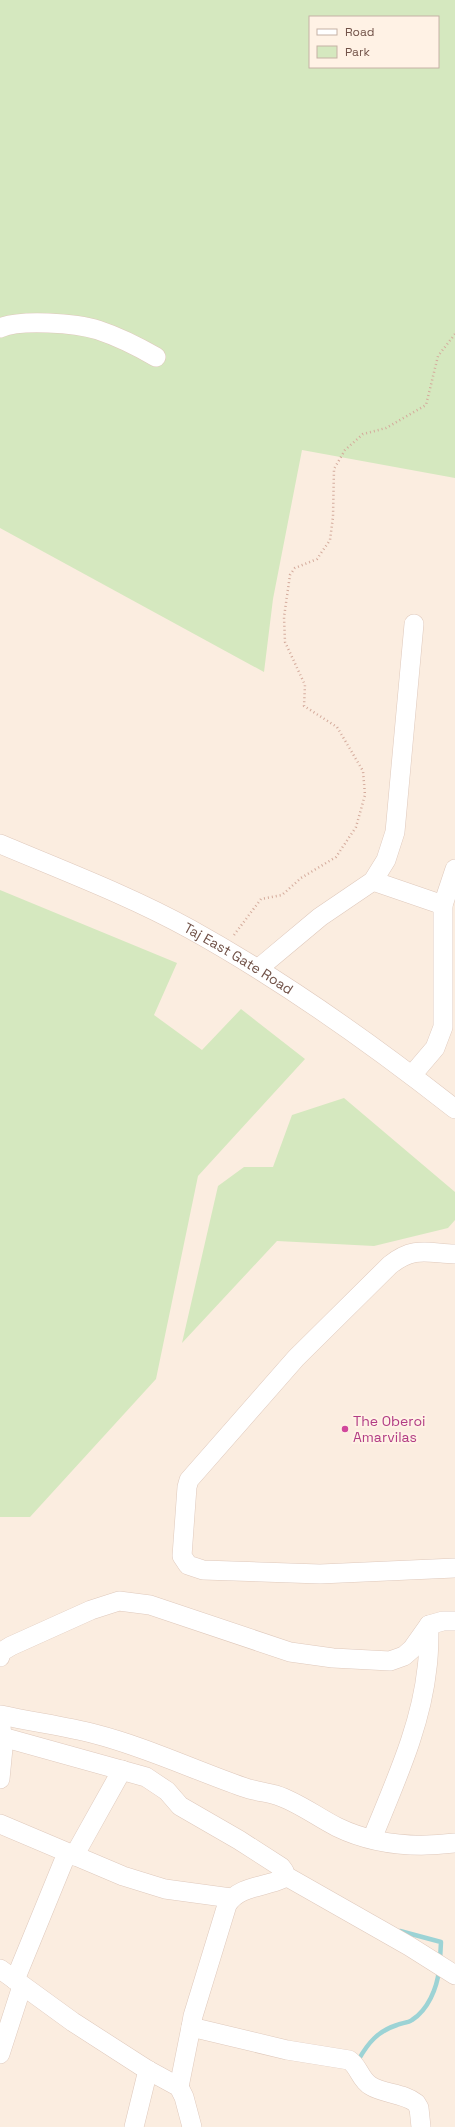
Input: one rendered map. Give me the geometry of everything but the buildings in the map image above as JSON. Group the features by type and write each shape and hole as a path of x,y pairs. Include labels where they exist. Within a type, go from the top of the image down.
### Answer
{"street":[{"path":"0,328 6,325 33,323 58,324 96,329 130,342 156,357"},
{"path":"259,968 320,917 373,881 386,860 395,832 414,624"},
{"name":"Taj East Gate Road","path":"0,844 118,894 189,928 259,968 305,998 412,1075 455,1109"},
{"path":"412,1075 435,1048 444,1028 443,905 455,869"},
{"path":"373,881 443,905"},
{"path":"455,1254 415,1251 402,1255 390,1264 296,1358 189,1480 187,1487 182,1556 188,1565 203,1570 320,1574 455,1568"},
{"path":"0,1653 91,1610 120,1601 150,1605 290,1652 333,1658 390,1660 404,1656 429,1625 443,1621 455,1621"},
{"path":"372,1839 404,1759 418,1714 427,1668 429,1625"},
{"path":"0,1778 2,1737 0,1710 95,1734 148,1751 244,1788 276,1795 302,1807 337,1827 372,1839 399,1845 430,1846 455,1843"},
{"path":"0,1824 122,1876 165,1889 231,1898 251,1889 277,1882 284,1876 284,1871 281,1867 239,1840 180,1806 166,1791 146,1777 2,1737"},
{"path":"0,2054 12,1979 70,1855 122,1770"},
{"path":"284,1876 454,1971"},
{"path":"179,2087 193,2016 222,1920 231,1898"},
{"path":"12,1979 73,2022 148,2070 179,2087 184,2097 192,2127"},
{"path":"191,2027 287,2050 354,2062 362,2078 370,2086 416,2103 419,2108 421,2127"},
{"path":"134,2127 148,2070"}],"path":[{"path":"224,948 261,899 282,895 301,878 336,857 356,827 365,795 363,771 337,727 304,706 305,685 285,642 284,617 290,575 295,568 317,559 330,540 334,517 334,469 345,450 362,434 386,428 426,405 438,356 455,334"}],"green space":[{"path":"0,0 455,0 455,478 302,450 273,599 264,672 0,528"},
{"path":"0,890 177,963 154,1015 202,1050 241,1009 305,1059 198,1176 156,1379 30,1517 0,1517"},
{"path":"344,1098 455,1192 455,1220 448,1228 374,1246 277,1241 182,1343 218,1186 244,1167 273,1167 292,1115"}],"waterway":[{"path":"400,1931 441,1942 440,1960"},
{"path":"360,2062 359,2059 366,2048 379,2034 418,2016 431,1998 439,1970"}],"place":[{"name":"The Oberoi Amarvilas","path":"345,1429"}]}
